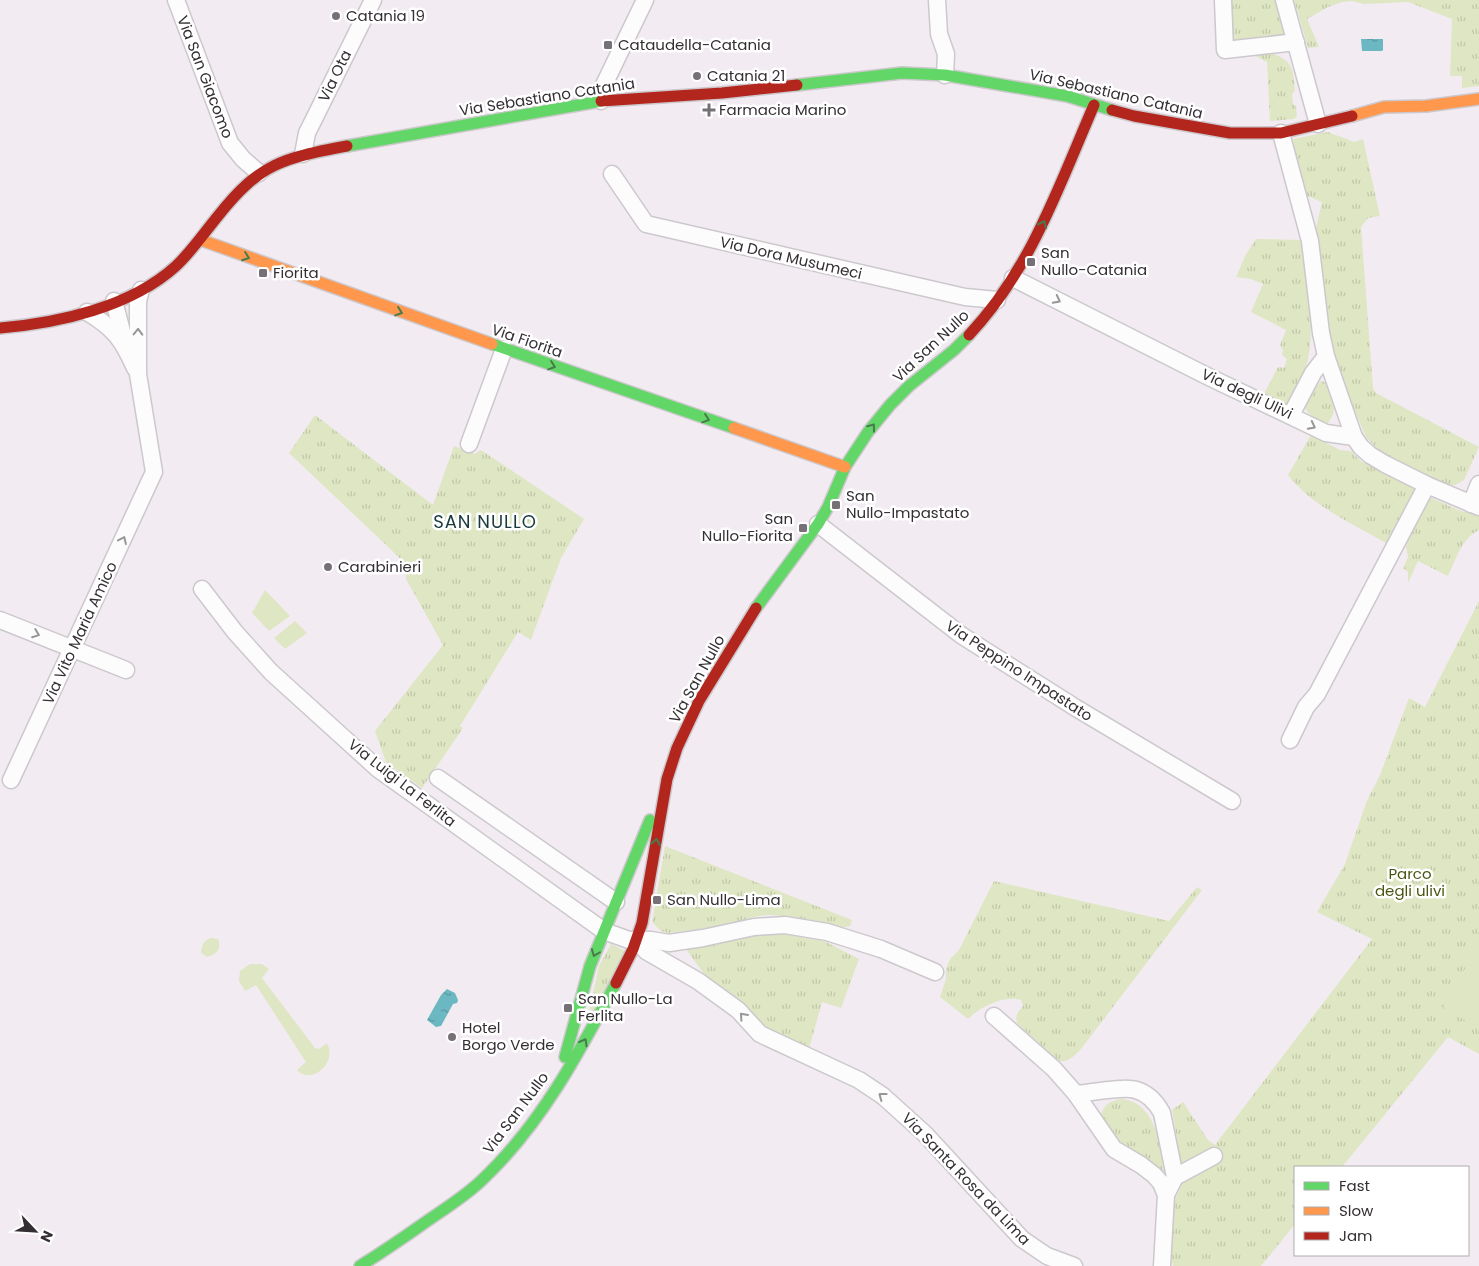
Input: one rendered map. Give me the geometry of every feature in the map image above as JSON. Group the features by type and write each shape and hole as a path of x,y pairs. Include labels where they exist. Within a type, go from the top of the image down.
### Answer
{"main road":[{"name":"Via Sebastiano Catania","path":"0,328 33,325 71,317 141,290 163,277 201,240 241,190 259,173 286,159 303,154 601,101 722,93 902,73 945,75 1067,96 1134,116 1190,127 1230,132 1281,133 1384,106 1426,106 1479,99"},
{"name":"Via San Nullo","path":"360,1266 454,1204 482,1180 528,1126 576,1056 629,961 637,941 667,779 677,748 699,700 753,611 818,524 828,507 845,467 868,432 890,405 909,386 954,350 997,300 1013,278 1037,237 1094,105"},
{"name":"Via Fiorita","path":"201,240 352,296 845,467"},
{"path":"558,1083 590,966 667,779"}],"street":[{"name":"Via San Giacomo","path":"176,0 230,142 243,159 259,173"},
{"name":"Via Ota","path":"303,154 307,133 373,0"},
{"path":"601,101 600,93 645,0"},
{"path":"937,0 939,34 946,54 945,75"},
{"path":"1223,0 1225,50 1296,42"},
{"path":"1284,0 1318,124"},
{"path":"1281,133 1310,241 1321,333 1326,356 1354,437 1370,455 1426,485 1475,505 1479,484"},
{"name":"Via Dora Musumeci","path":"612,174 646,224 965,297 997,300"},
{"name":"Via degli Ulivi","path":"1013,278 1209,377 1326,433 1354,437"},
{"path":"138,374 138,301 141,290"},
{"path":"114,301 126,346 138,374"},
{"path":"86,312 100,320 126,346"},
{"path":"469,444 504,349"},
{"path":"1291,415 1313,373 1326,356"},
{"name":"Via Vito Maria Amico","path":"11,780 149,487 154,472 138,374"},
{"path":"1290,740 1306,707 1317,694 1426,485"},
{"name":"Via Peppino Impastato","path":"818,524 960,635 1076,708 1232,801"},
{"name":"Via Luigi La Ferlita","path":"202,589 235,632 271,672 378,769 604,931 637,941"},
{"path":"0,620 126,670"},
{"path":"438,778 616,902"},
{"path":"629,871 642,871 650,877"},
{"path":"637,941 651,940 669,943 754,927 785,925 827,932 881,949 935,972"},
{"name":"Via Santa Rosa da Lima","path":"637,941 646,951 698,980 738,1010 760,1034 858,1080 883,1096 925,1134 1022,1239 1047,1256 1074,1266"},
{"path":"994,1016 1054,1069 1076,1094 1114,1149 1154,1174 1161,1183 1166,1195"},
{"path":"1076,1094 1133,1089 1142,1092 1152,1099 1162,1112 1175,1177"},
{"path":"1162,1266 1166,1195 1175,1177 1214,1156"}],"green space":[{"path":"1228,0 1277,0 1286,34 1236,43 1232,41"},
{"path":"1294,0 1479,0 1479,86 1462,88 1462,76 1450,76 1452,19 1408,2 1364,4 1352,1 1342,2 1328,7 1307,19 1319,47 1308,48"},
{"path":"1272,53 1285,60 1293,72 1295,91 1292,94 1297,116 1294,119 1270,121 1267,62 1251,54"},
{"path":"1328,132 1354,142 1363,139 1380,216 1368,218 1361,227 1373,388 1376,393 1479,447 1464,480 1455,485 1442,485 1381,453 1366,437 1336,364 1315,232 1322,202 1303,194 1293,139"},
{"path":"1256,239 1302,240 1310,302 1310,350 1303,374 1287,406 1266,396 1265,392 1278,367 1284,368 1287,359 1282,355 1283,350 1280,345 1286,330 1251,312 1263,284 1251,279 1236,277 1246,254"},
{"path":"1321,381 1327,383 1334,404 1333,414 1327,424 1314,419 1305,408 1309,396"},
{"path":"315,415 433,505 454,446 475,454 481,450 584,519 561,558 531,640 518,632 460,726 463,728 422,788 386,762 375,731 443,645 406,579 405,563 289,453"},
{"path":"1311,435 1340,450 1351,451 1362,462 1414,488 1414,493 1390,543 1386,543 1321,505 1288,475"},
{"path":"1429,497 1461,511 1479,515 1479,530 1468,538 1448,576 1418,561 1408,583 1408,572 1403,568 1408,557 1406,547 1410,532"},
{"path":"265,590 290,616 269,631 252,613"},
{"name":"Parco degli ulivi","path":"1479,601 1479,1054 1448,1037 1343,1166 1294,1166 1294,1225 1261,1266 1173,1266 1169,1243 1175,1200 1183,1183 1224,1156 1215,1146 1181,1163 1172,1110 1183,1102 1208,1140 1215,1145 1372,939 1317,912 1345,864 1366,803 1380,775 1409,698 1425,707"},
{"path":"295,621 307,633 285,649 274,638"},
{"path":"665,846 852,920 850,926 834,927 770,915 706,928 668,933 661,931 652,922"},
{"path":"994,881 1169,921 1197,887 1202,890 1081,1049 1071,1058 1065,1061 1058,1061 1017,1023 1017,1014 1023,1006 1021,1000 1007,999 993,1003 979,1010 968,1019 940,997 950,959 959,950"},
{"path":"774,932 824,941 859,959 841,1008 822,1002 809,1049 760,1024 739,999 705,975 685,948 705,947 734,938"},
{"path":"211,938 218,939 219,948 214,955 207,957 201,953 202,948 203,944"},
{"path":"1479,943 1479,1028 1443,1008"},
{"path":"611,944 625,951 585,1030 599,966"},
{"path":"250,964 262,964 269,969 262,978 315,1048 319,1049 327,1043 329,1058 326,1065 316,1074 303,1074 297,1070 306,1062 256,985 245,991 239,981 240,971"},
{"path":"1123,1099 1143,1109 1150,1118 1159,1140 1164,1175 1146,1158 1122,1143 1102,1118 1101,1114 1107,1105 1112,1101"}],"water":[{"path":"1361,39 1383,39 1383,50 1362,51"},
{"path":"447,989 455,993 458,1000 457,1003 453,1004 441,1026 436,1027 427,1020 441,995"}],"traffic: fast":[{"path":"797,85 902,73 945,75 1067,96 1112,110"},
{"path":"347,146 601,101"},
{"path":"756,608 818,524 828,507 845,467 868,432 890,405 909,386 954,350 969,335"},
{"path":"492,344 734,428"},
{"path":"565,1057 590,966 650,820"},
{"path":"360,1266 459,1199 502,1160 522,1137 557,1088 588,1036 616,983"}],"traffic: slow":[{"path":"1352,116 1384,107 1426,106 1479,99"},
{"path":"201,240 492,344"},
{"path":"734,428 845,467"}],"traffic: jam":[{"path":"601,101 722,93 797,85"},
{"path":"969,335 1010,283 1027,255 1042,226 1094,105"},
{"path":"1112,110 1134,116 1230,133 1281,133 1352,116"},
{"path":"0,328 23,326 70,317 116,302 138,292 176,266 233,198 260,174 289,159 347,146"},
{"path":"616,983 633,949 642,923 667,779 677,748 699,701 756,608"}],"place":[{"name":"Catania 19","path":"336,16"},
{"name":"Cataudella-Catania","path":"608,45"},
{"name":"Catania 21","path":"697,76"},
{"name":"Farmacia Marino","path":"709,110"},
{"name":"San Nullo-Catania","path":"1031,262"},
{"name":"Fiorita","path":"263,273"},
{"name":"San Nullo-Impastato","path":"836,505"},
{"name":"San Nullo-Fiorita","path":"803,528"},
{"name":"Carabinieri","path":"328,567"},
{"name":"San Nullo-Lima","path":"657,900"},
{"name":"San Nullo-La Ferlita","path":"568,1008"},
{"name":"Hotel Borgo Verde","path":"452,1037"}],"district":[{"name":"SAN NULLO","path":"485,522"}]}
